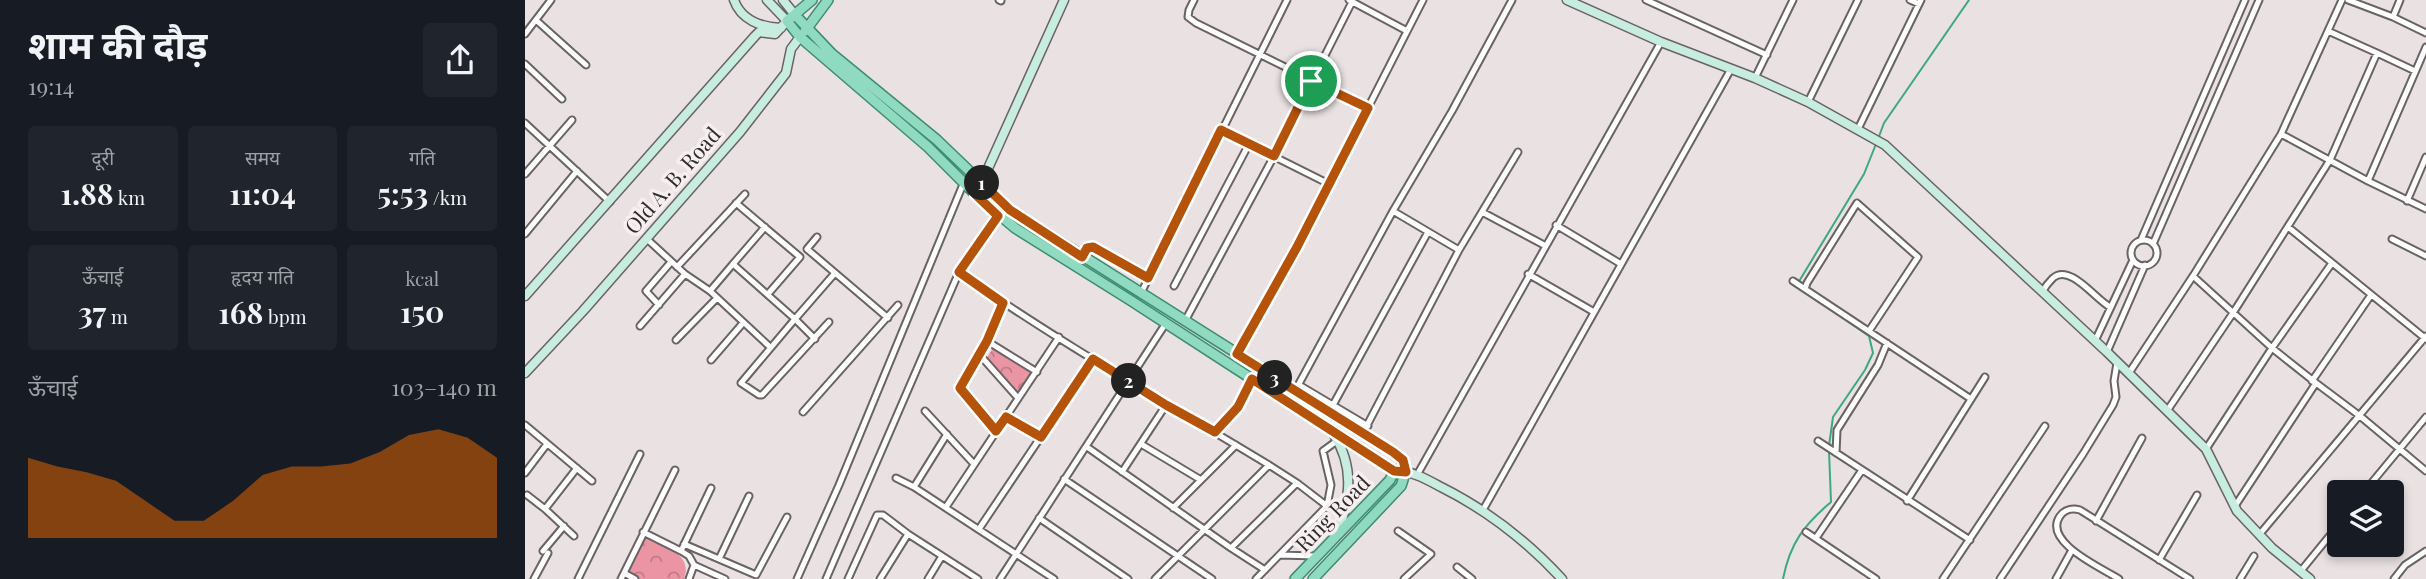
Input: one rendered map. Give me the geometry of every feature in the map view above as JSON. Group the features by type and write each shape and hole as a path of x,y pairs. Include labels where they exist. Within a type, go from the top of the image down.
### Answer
{"main road":[{"path":"812,0 781,28 800,37 928,147 998,216 1394,471"},
{"name":"Old A. B. Road","path":"800,37 828,0"},
{"path":"795,15 832,54 937,140 1010,210 1237,354 1366,429 1403,460 1406,472"},
{"name":"Ring Road","path":"1295,579 1390,480 1394,471"},
{"name":"Ring Road","path":"1318,577 1401,486 1406,472"}],"street":[{"path":"525,34 551,0"},
{"path":"734,0 736,6 757,24 781,28"},
{"path":"767,0 781,28"},
{"path":"783,0 795,15"},
{"path":"976,195 1064,0"},
{"path":"1194,0 1188,17 1196,23 1368,108"},
{"path":"1141,293 1287,0"},
{"path":"1237,354 1297,247 1423,0"},
{"path":"1512,0 1453,111 1393,211 1297,388 1333,405 1366,429 1459,250 1518,152"},
{"path":"1567,0 1808,102 1885,145 2107,352 2206,449 2235,506 2272,548 2310,579"},
{"path":"1646,0 1767,55"},
{"path":"1755,78 1793,0"},
{"path":"1808,102 1858,0"},
{"path":"1858,129 1920,2 1910,0"},
{"path":"2095,341 2133,260 2131,249 2141,240 2245,0"},
{"path":"2153,244 2259,0"},
{"path":"2129,373 2281,134 2342,0"},
{"path":"2348,0 2426,33"},
{"path":"2393,17 2400,0"},
{"path":"1185,321 1274,156 1351,1 1407,31"},
{"path":"537,21 586,65"},
{"path":"525,296 759,32 781,28"},
{"path":"2232,30 2244,35"},
{"path":"2328,31 2415,71"},
{"name":"Old A. B. Road","path":"525,373 740,132 786,73 790,49 800,37"},
{"path":"1417,475 1544,245 1661,42"},
{"path":"2368,181 2426,47"},
{"path":"2167,411 2234,313 2330,160 2377,53"},
{"path":"525,64 562,99"},
{"path":"1483,510 1731,69"},
{"path":"526,172 572,120"},
{"path":"525,123 610,202"},
{"path":"1221,130 1329,184"},
{"path":"2281,134 2426,209"},
{"path":"1174,286 1249,144"},
{"path":"2407,201 2426,158"},
{"path":"525,234 577,172"},
{"path":"797,579 839,485 964,182"},
{"path":"677,267 745,194"},
{"path":"736,203 800,257"},
{"path":"1869,331 1918,257 1857,203 1807,282 1798,285 1971,399"},
{"path":"1393,211 1459,250"},
{"path":"1482,212 1544,245"},
{"path":"826,579 959,272 998,216"},
{"path":"1556,225 1621,264"},
{"path":"710,291 765,227"},
{"path":"2259,535 2426,338 2288,227"},
{"path":"1333,405 1428,232"},
{"path":"768,294 817,237"},
{"path":"647,239 685,274 710,291 770,346"},
{"path":"2392,239 2426,256"},
{"path":"2133,260 2145,265 2152,263 2156,257 2153,244 2141,240"},
{"path":"1082,257 1087,248 1093,247 1148,278"},
{"path":"807,249 888,318"},
{"path":"659,305 646,291 671,262"},
{"path":"2206,449 2332,263"},
{"path":"733,264 815,339"},
{"path":"2107,352 2145,265"},
{"path":"959,272 1003,303 1129,382 1269,465 1327,506"},
{"path":"829,322 762,395 758,396 741,383 835,273"},
{"path":"641,326 685,274"},
{"path":"2042,292 2054,276 2063,274 2073,277 2111,307"},
{"path":"1528,275 1594,312"},
{"path":"2193,276 2272,348 2426,471"},
{"path":"2235,506 2371,295"},
{"path":"676,340 717,298"},
{"path":"996,431 960,388 987,341 1003,303"},
{"path":"803,412 898,305"},
{"path":"711,360 743,323"},
{"path":"1000,579 1166,323"},
{"path":"946,508 1059,337"},
{"path":"987,341 1037,372"},
{"path":"1831,450 1837,430 1878,366 1887,343"},
{"path":"979,354 1018,398"},
{"path":"979,529 1093,359"},
{"path":"2000,579 2116,399 2114,381 2117,363"},
{"path":"1907,501 1985,377"},
{"path":"1215,432 1238,407 1252,379"},
{"path":"1122,472 1166,405"},
{"path":"925,411 974,464"},
{"path":"1006,417 1041,437"},
{"path":"2373,480 2426,417"},
{"path":"525,425 592,481"},
{"path":"1944,579 2045,426"},
{"path":"1331,430 1347,461 1350,485 1337,537"},
{"path":"914,487 947,434"},
{"path":"2096,520 2143,438"},
{"path":"1256,579 1327,506 1331,485 1324,451 1338,440"},
{"path":"1818,441 1970,540"},
{"path":"525,473 547,444"},
{"path":"1141,444 1201,480"},
{"path":"1173,508 1236,445"},
{"path":"1087,447 1265,570"},
{"path":"580,578 640,454"},
{"path":"1156,579 1269,465"},
{"path":"545,509 577,468"},
{"path":"635,579 622,576 675,470"},
{"path":"1816,538 1862,470"},
{"path":"1394,471 1417,475 1483,510 1523,540 1557,577"},
{"path":"896,478 914,487 1054,579"},
{"path":"1064,480 1212,579"},
{"path":"1231,548 1297,483"},
{"path":"682,547 711,488"},
{"path":"527,495 575,536"},
{"path":"2159,560 2197,495"},
{"path":"719,559 749,496"},
{"path":"2048,507 2060,516"},
{"path":"2119,579 2072,550 2059,538 2057,530 2060,516 2073,509 2080,510 2190,579"},
{"path":"848,579 877,515 883,515 978,579"},
{"path":"643,532 756,575 787,517"},
{"path":"1039,518 1128,579"},
{"path":"534,579 546,552 563,526"},
{"path":"1398,531 1431,554 1404,579"},
{"path":"1806,532 1876,579"},
{"path":"880,579 908,534"},
{"path":"2300,572 2327,539"},
{"path":"682,547 694,565 725,579"},
{"path":"2056,579 2072,550"},
{"path":"2394,579 2405,565 2426,551"},
{"path":"1280,555 1318,556"},
{"path":"928,579 942,556"},
{"path":"2240,579 2254,556"},
{"path":"689,579 694,565"},
{"path":"1457,567 1472,579"}],"green space":[{"path":"993,348 1034,375 1018,395 986,359"},
{"path":"643,536 667,546 680,556 686,570 684,579 639,579 626,572"}],"waterway":[{"path":"1878,139 1884,123 1969,0"},
{"path":"1798,283 1864,174 1876,144"},
{"path":"1827,307 1869,336 1873,353 1865,370 1833,417 1829,446"},
{"path":"1783,579 1799,536 1831,502 1829,451"}],"route":[{"path":"1311,81 1368,108 1297,247 1237,354 1393,452 1403,460 1406,472 1394,471 1384,462 1252,379 1238,407 1215,432 1093,359 1041,437 1006,417 996,431 960,388 987,341 1003,303 959,272 998,216 976,195 982,183 1010,210 1082,257 1087,248 1093,247 1148,278 1221,130 1274,156 1311,81"}]}
